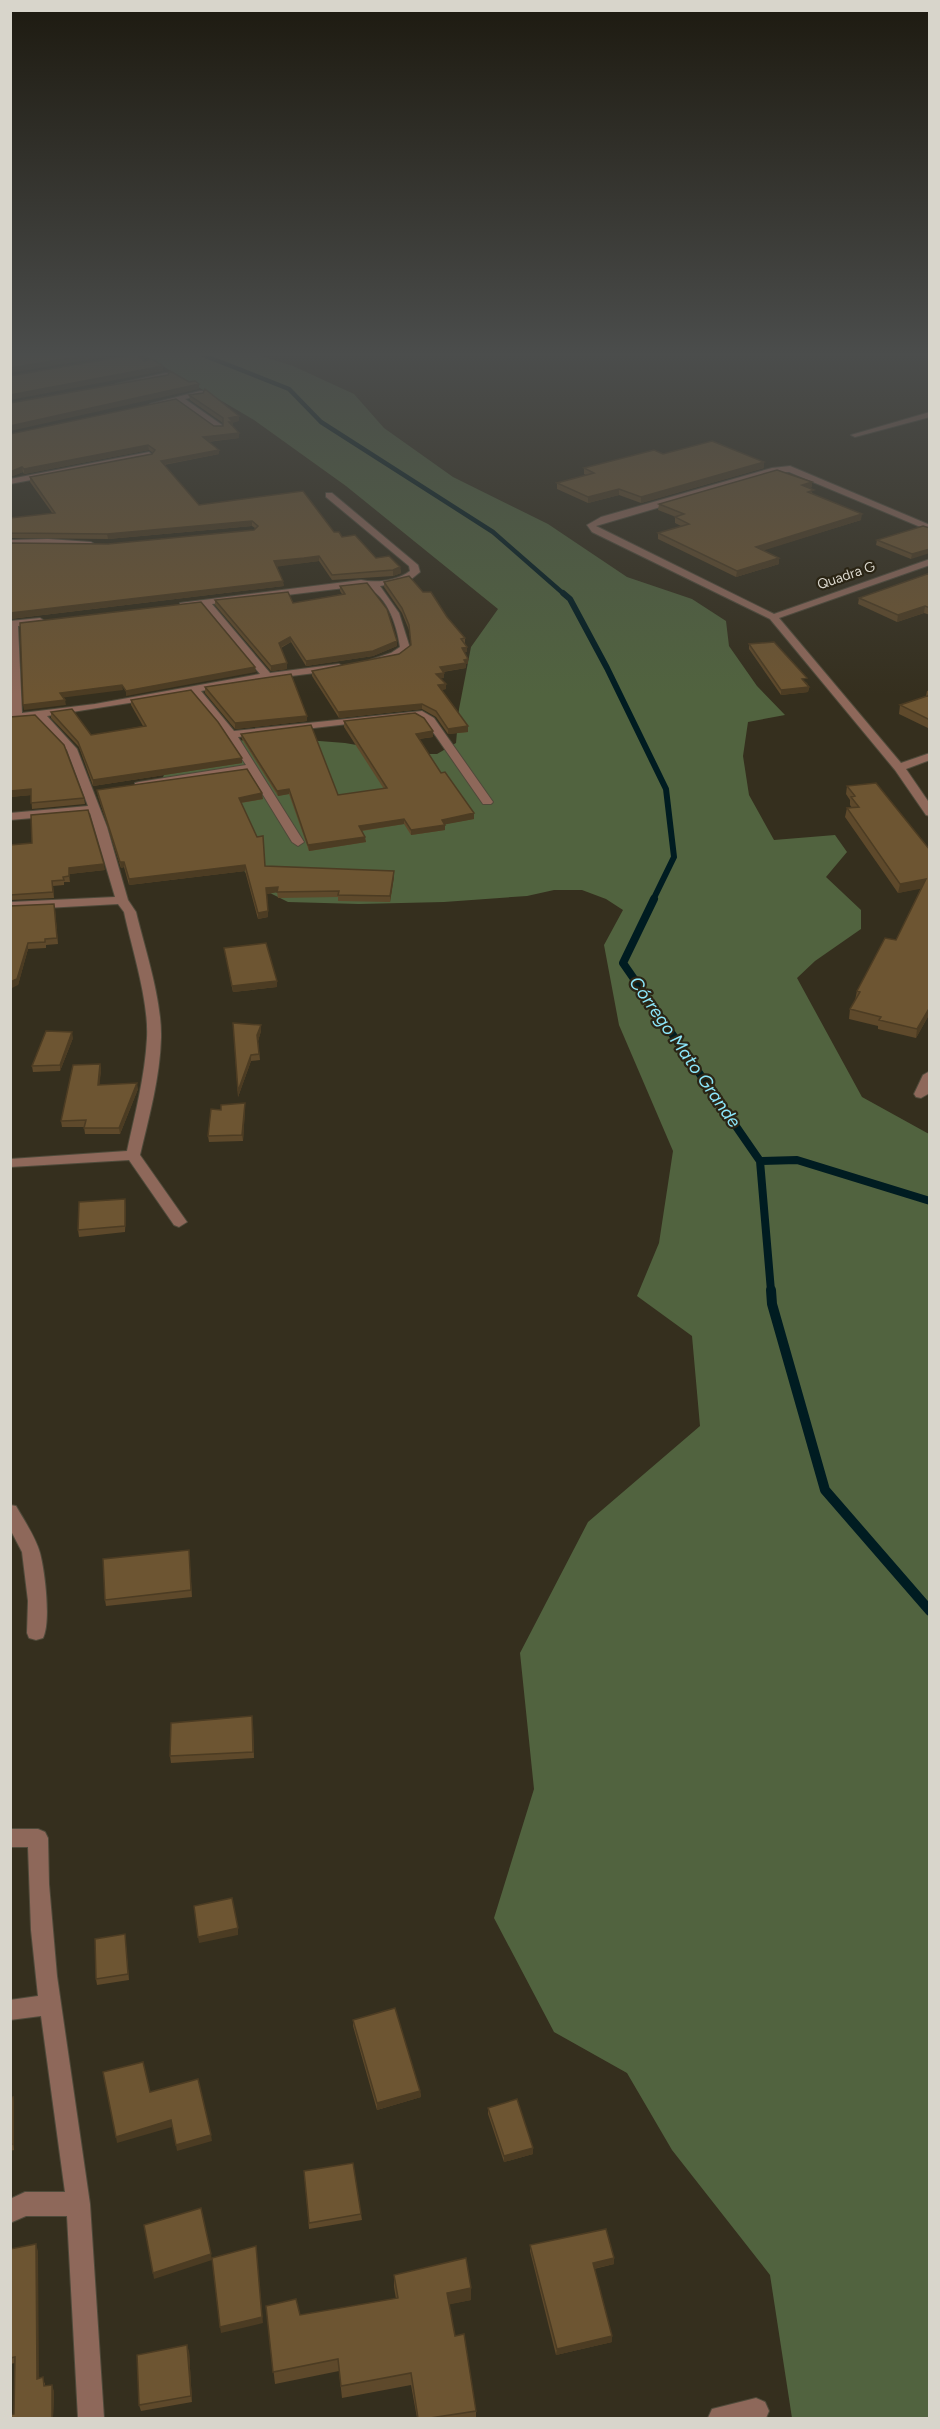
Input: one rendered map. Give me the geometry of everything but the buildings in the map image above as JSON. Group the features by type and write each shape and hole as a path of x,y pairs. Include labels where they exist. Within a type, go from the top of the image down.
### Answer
{"street":[{"path":"10,482 80,468"},
{"path":"930,528 790,470 764,473 604,519 591,525 595,530 773,617 898,768 930,813"},
{"path":"174,606 319,587 362,583 372,585 406,579 415,572 413,565 329,495"},
{"path":"10,543 99,545"},
{"name":"Quadra G","path":"773,617 930,562"},
{"path":"49,621 12,624 14,717 95,707 267,676 356,664 395,655 405,648 400,626 386,599 372,585"},
{"path":"206,603 267,676"},
{"path":"194,689 232,734 298,842"},
{"path":"232,734 418,713 430,720 487,802"},
{"path":"39,714 72,749 94,791 94,809 122,900 130,912 153,1016 154,1038 147,1094 133,1155 179,1222"},
{"path":"898,768 930,756"},
{"path":"123,787 251,768"},
{"path":"10,817 94,809"},
{"path":"10,906 122,900"},
{"path":"921,1094 930,1075"},
{"path":"10,1162 133,1155"},
{"path":"10,1510 31,1552 37,1601 36,1632"},
{"path":"10,1838 38,1838 38,1870 50,2005 78,2204 91,2418"},
{"path":"10,2010 50,2005"},
{"path":"10,2211 25,2204 78,2204"},
{"path":"721,2418 756,2411"}],"green space":[{"path":"321,468 441,468 453,477 548,524 627,577 692,599 726,621 729,646 757,686 785,715 748,722 743,756 749,795 774,840 835,835 847,852 826,877 861,910 861,929 815,961 797,978 862,1097 929,1134 929,2418 792,2418 770,2275 672,2150 627,2073 554,2032 494,1918 534,1789 520,1653 588,1522 700,1426 692,1336 637,1296 659,1243 673,1151 619,1025 604,945 623,910 606,899 582,890 554,890 527,896 444,902 359,904 288,902 260,888 161,782 168,765 233,741 281,738 345,743 409,754 437,754 456,743 459,709 471,647 498,609"}],"waterway":[{"name":"Córrego Mato Grande","path":"393,468 493,532 565,595"},
{"name":"Córrego Mato Grande","path":"563,593 570,599 607,668 666,789 674,857 653,900"},
{"name":"Córrego Mato Grande","path":"654,899 623,963 760,1161"},
{"path":"760,1161 797,1160 930,1201"},
{"name":"Córrego Mato Grande","path":"760,1161 771,1291"},
{"name":"Córrego Mato Grande","path":"771,1290 772,1304 825,1490 930,1611"}]}
